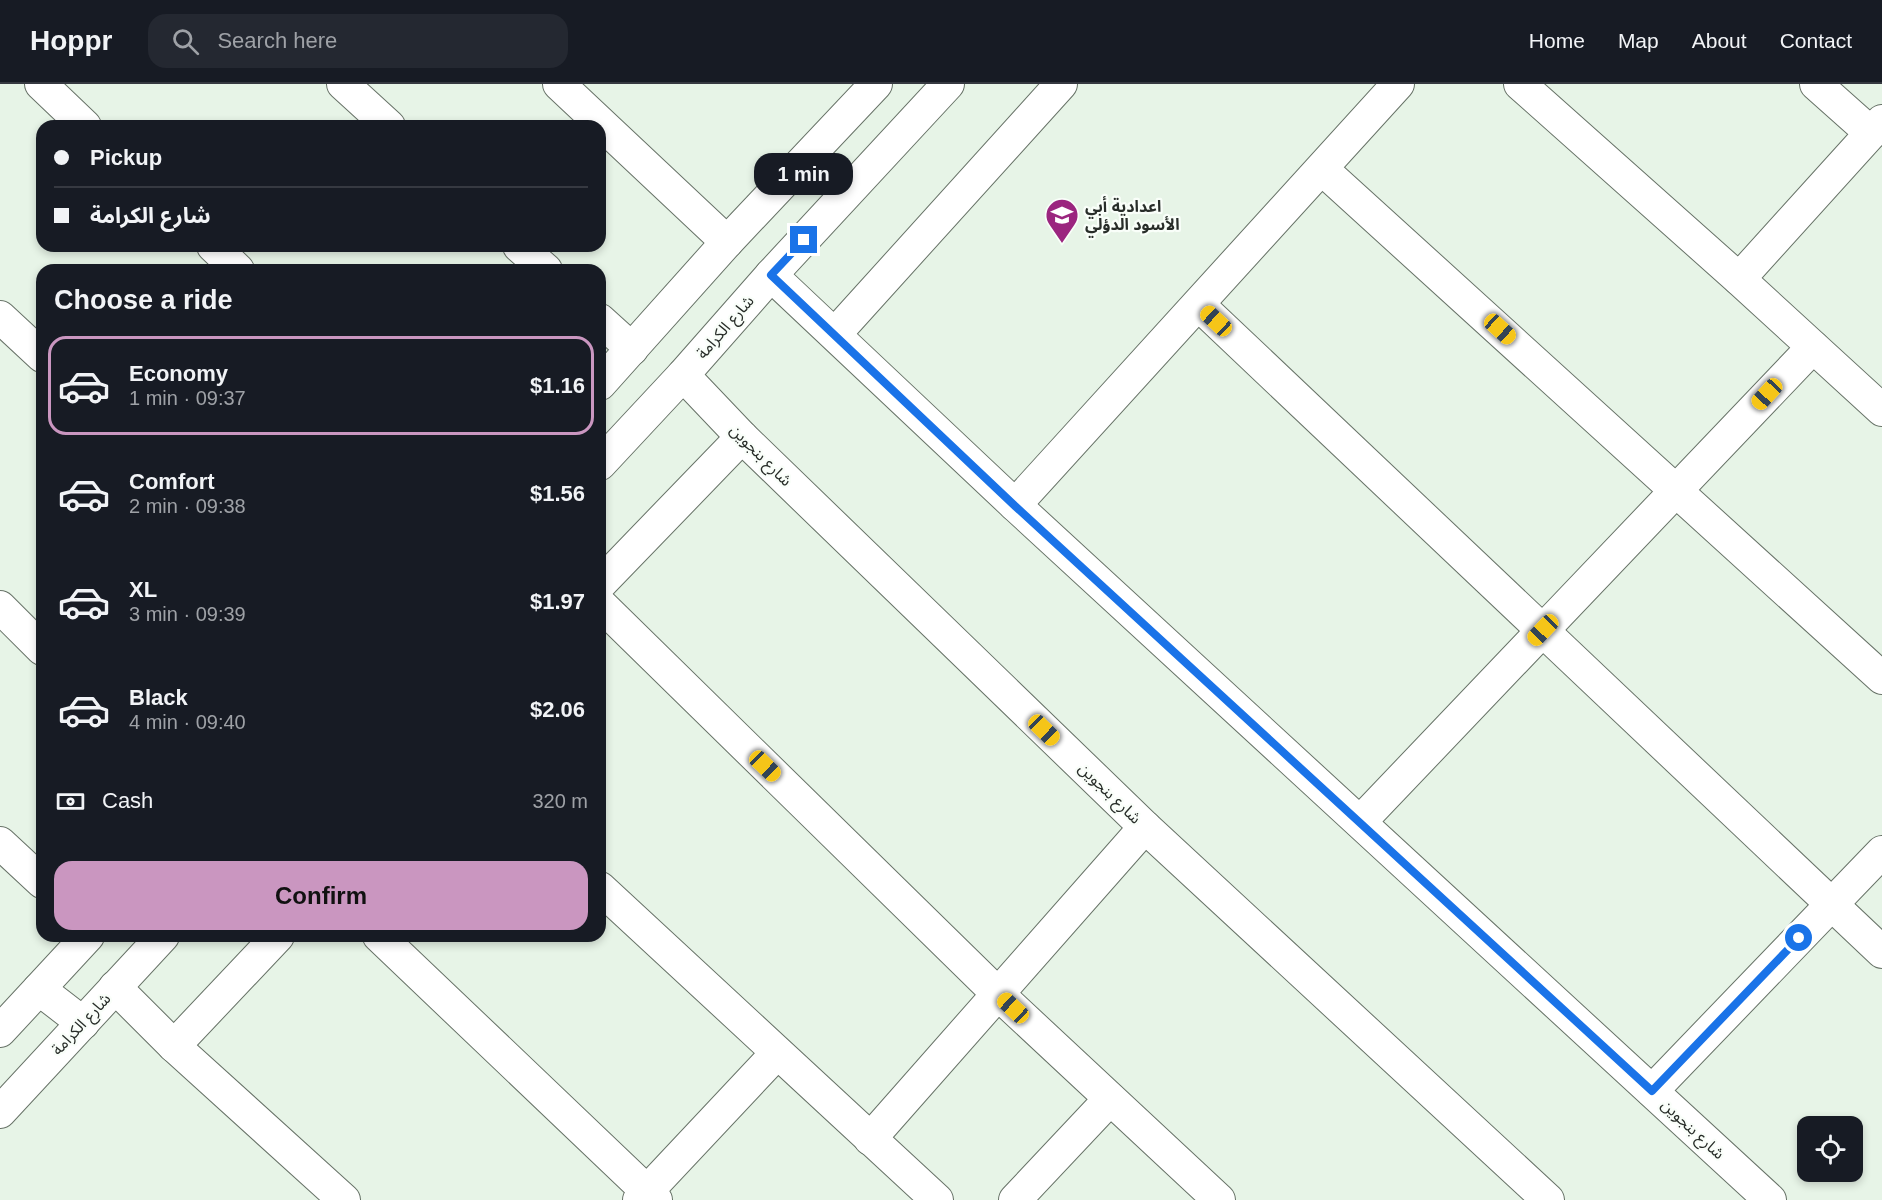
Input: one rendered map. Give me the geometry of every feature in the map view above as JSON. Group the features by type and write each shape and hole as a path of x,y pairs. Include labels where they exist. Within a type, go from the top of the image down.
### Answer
{"street":[{"path":"41,84 80,120"},
{"path":"343,84 382,120"},
{"path":"559,84 597,120"},
{"path":"606,378 727,242 876,84"},
{"name":"شارع الكرامة","path":"606,458 948,84"},
{"path":"835,334 1061,84"},
{"path":"1015,506 1398,84"},
{"path":"1520,84 1882,410"},
{"path":"1739,279 1876,127 1816,84"},
{"path":"606,128 727,242"},
{"path":"1322,169 1882,678"},
{"path":"219,252 232,264"},
{"path":"526,252 539,264"},
{"name":"شارع بنجوين","path":"771,275 1015,506 1770,1200"},
{"path":"1199,305 1882,952"},
{"path":"0,316 36,350"},
{"path":"606,326 632,350"},
{"path":"1360,822 1813,347"},
{"name":"شارع بنجوين","path":"683,375 742,437 1145,827 1548,1200"},
{"path":"606,578 742,437"},
{"path":"0,608 36,643"},
{"path":"606,610 997,993 1219,1200"},
{"path":"870,1139 1145,827"},
{"path":"0,843 36,876"},
{"path":"1652,1091 1882,852"},
{"path":"606,894 937,1200"},
{"path":"1,1029 82,942"},
{"name":"شارع الكرامة","path":"0,1112 157,942"},
{"path":"174,1046 272,942"},
{"path":"385,942 648,1197 777,1053"},
{"path":"116,987 174,1046 342,1200"},
{"path":"39,989 83,1023"},
{"path":"1015,1200 1110,1099"}],"place":[{"name":"اعدادية أبي الأسود الدؤلي","path":"1062,244"}],"route":[{"path":"804,240 771,275 1015,506 1652,1091 1799,938"}]}
